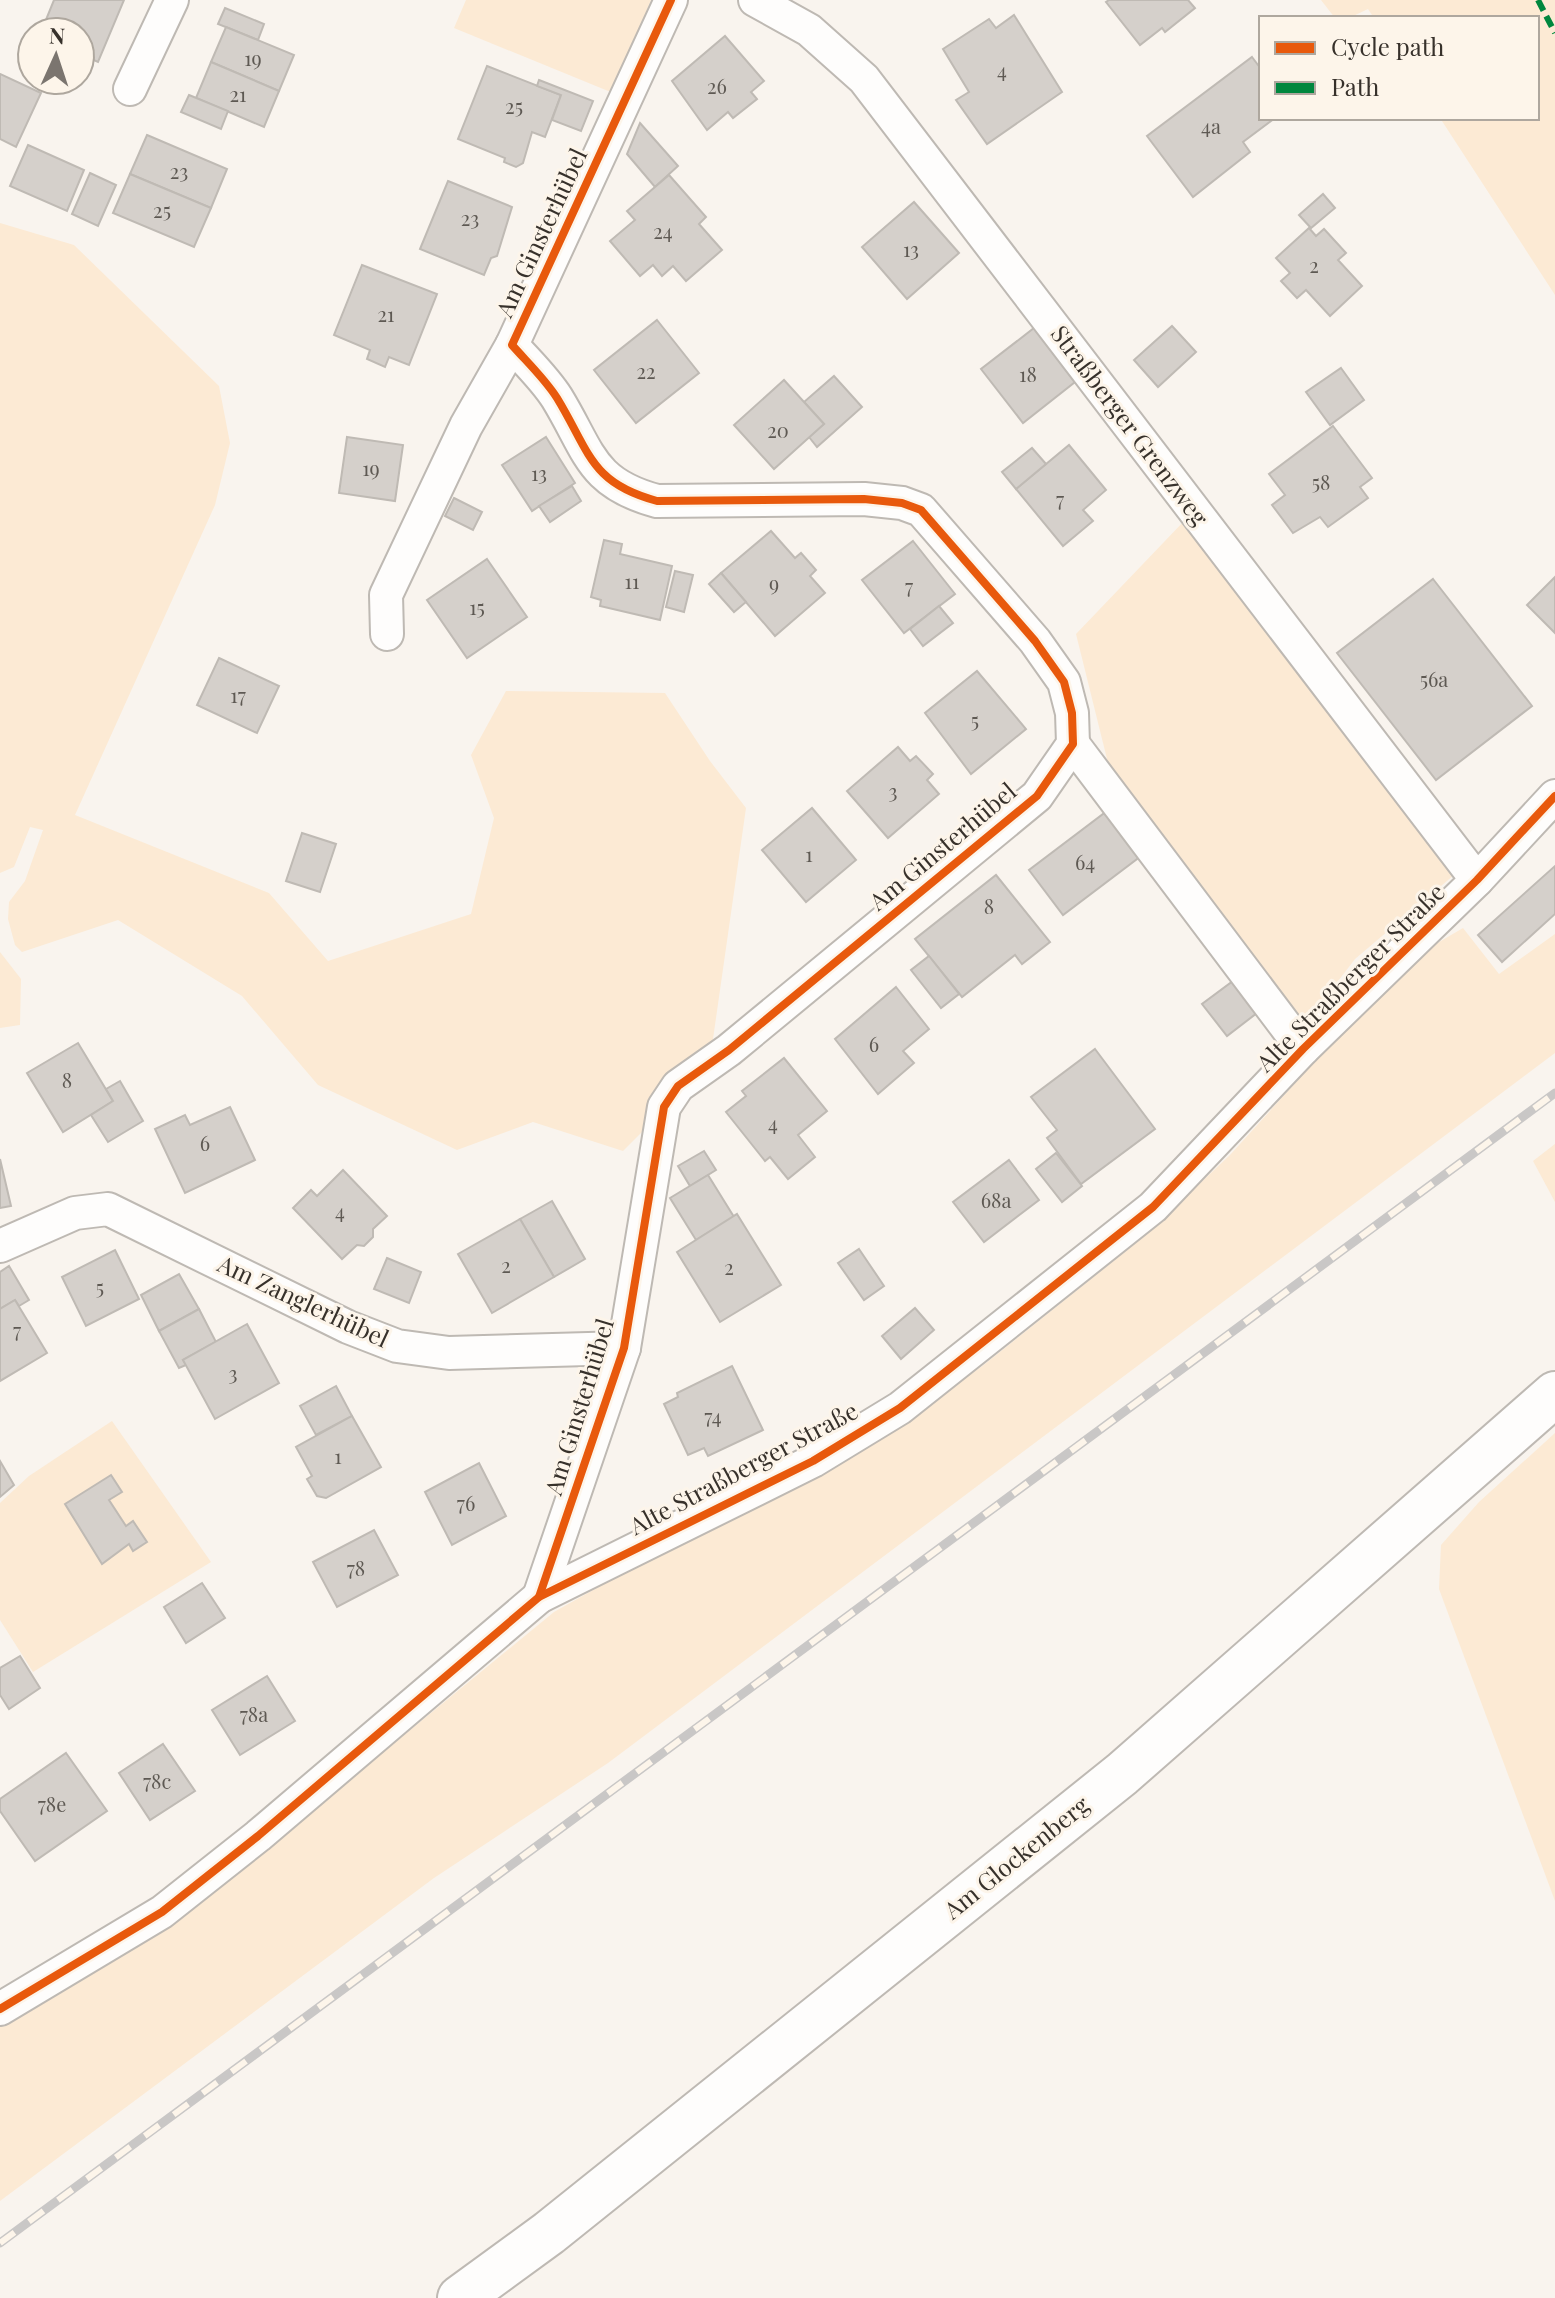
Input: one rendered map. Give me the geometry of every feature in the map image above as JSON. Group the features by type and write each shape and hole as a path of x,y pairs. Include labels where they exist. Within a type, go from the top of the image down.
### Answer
{"main road":[{"name":"Am Glockenberg","path":"460,2298 562,2223 1122,1774 1555,1394"}],"street":[{"path":"130,89 172,0"},
{"name":"Am Ginsterhübel","path":"387,634 386,595 466,426 512,345 671,0"},
{"name":"Straßberger Grenzweg","path":"755,0 809,30 864,79 1477,880"},
{"name":"Am Ginsterhübel","path":"512,345 555,395 598,472 624,492 657,501 864,499 902,503 921,510 1035,641 1064,682 1072,713 1073,744 1037,796 729,1050 678,1086 664,1107 624,1348 539,1597"},
{"path":"1073,744 1303,1049"},
{"name":"Alte Straßberger Straße","path":"0,2009 162,1912 258,1836 539,1597 813,1461 900,1408 1153,1207 1303,1049 1477,880 1555,796"},
{"name":"Am Zanglerhübel","path":"0,1246 75,1213 108,1209 348,1327 397,1346 464,1353 624,1348"}],"shaded area":[{"path":"466,0 651,0 613,93 454,28"},
{"path":"1321,0 1555,0 1555,295 1441,120 1539,120 1539,16 1373,16 1368,9 1353,16 1333,16"},
{"path":"0,223 74,245 219,386 230,443 215,505 75,815 269,893 328,961 471,914 494,818 471,755 506,691 665,693 746,808 712,1046 646,1128 623,1151 533,1122 457,1150 318,1085 242,996 118,920 22,952 15,945 8,919 9,902 25,881 43,830 30,827 14,867 0,873"},
{"path":"1186,519 1454,875 1355,959 1303,1027 1110,771 1076,634"},
{"path":"1463,928 1499,974 1555,934 1555,1053 608,1763 434,1878 0,2201 0,2024 236,1873 554,1612 666,1549 848,1458 981,1367 1141,1239 1230,1155 1356,1016 1429,948"},
{"path":"0,952 21,979 20,1025 0,1028"},
{"path":"1555,1144 1555,1202 1533,1161"},
{"path":"112,1421 211,1562 33,1672 0,1620 0,1503 29,1476"},
{"path":"1555,1433 1555,1901 1439,1589 1441,1545 1479,1502"}],"building":[{"path":"54,0 124,0 98,62 96,16 48,16"},
{"path":"1188,0 1195,8 1165,32 1162,28 1140,45 1106,2"},
{"path":"225,8 264,24 258,40 218,24"},
{"path":"1014,15 1062,92 987,144 956,100 969,92 943,49 989,19 996,28"},
{"path":"226,27 294,55 279,91 211,62"},
{"path":"725,36 764,81 751,92 757,99 733,118 728,112 707,130 672,81"},
{"path":"1252,57 1259,66 1259,120 1272,120 1243,142 1250,152 1193,197 1147,136"},
{"path":"211,62 279,91 264,127 196,98"},
{"path":"487,66 561,95 545,137 532,132 523,163 516,167 504,162 505,158 458,139"},
{"path":"0,74 16,81 16,96 40,96 16,147 0,139"},
{"path":"539,80 593,101 581,131 552,120 561,95 537,86"},
{"path":"189,95 228,111 221,129 181,112"},
{"path":"640,123 678,166 655,187 627,154"},
{"path":"147,135 227,169 211,208 130,174"},
{"path":"28,145 84,170 67,211 10,186"},
{"path":"90,173 116,185 98,226 72,214"},
{"path":"130,174 211,208 194,247 113,213"},
{"path":"669,175 706,217 699,224 722,250 686,281 673,266 662,276 653,265 640,276 610,241 635,220 627,211"},
{"path":"448,181 512,207 497,256 491,258 484,275 420,249"},
{"path":"1323,194 1335,208 1311,228 1299,215"},
{"path":"914,202 959,253 907,299 862,247"},
{"path":"1309,228 1316,236 1324,229 1346,253 1338,260 1362,286 1330,316 1306,290 1297,298 1281,281 1290,273 1276,258"},
{"path":"362,265 437,294 409,365 389,357 385,367 367,359 370,350 334,335"},
{"path":"657,320 699,373 636,423 594,370"},
{"path":"1172,326 1196,352 1158,387 1134,360"},
{"path":"1034,328 1075,382 1023,423 981,369"},
{"path":"1341,368 1364,400 1330,425 1306,392"},
{"path":"834,376 862,407 817,447 809,437 824,424 804,402"},
{"path":"784,380 824,424 774,469 734,425"},
{"path":"1333,426 1372,478 1360,487 1368,498 1328,527 1320,517 1293,533 1272,505 1285,495 1269,474"},
{"path":"347,437 403,445 395,501 339,493"},
{"path":"546,437 575,483 532,511 502,465"},
{"path":"1069,445 1106,490 1083,510 1093,521 1063,546 1016,489"},
{"path":"1032,448 1046,464 1016,489 1002,472"},
{"path":"572,486 581,501 550,522 539,506"},
{"path":"454,498 482,512 473,530 445,516"},
{"path":"771,531 795,558 801,553 816,570 810,576 825,593 775,636 721,573"},
{"path":"604,540 622,544 620,554 672,566 660,620 600,606 601,600 591,597"},
{"path":"913,541 955,594 904,633 862,580"},
{"path":"487,559 527,617 467,658 427,600"},
{"path":"675,571 693,575 684,612 666,607"},
{"path":"721,573 746,602 734,612 709,584"},
{"path":"1555,577 1555,633 1527,605"},
{"path":"1433,579 1532,706 1436,780 1337,653"},
{"path":"939,606 953,623 923,646 910,629"},
{"path":"219,658 279,686 257,733 197,705"},
{"path":"977,671 1026,729 971,774 925,713"},
{"path":"898,747 910,761 916,756 933,774 927,780 939,794 888,838 847,791"},
{"path":"812,808 856,860 806,902 762,850"},
{"path":"1107,811 1141,856 1063,915 1029,870"},
{"path":"302,833 336,844 320,892 286,881"},
{"path":"1555,866 1555,914 1502,962 1478,935"},
{"path":"996,875 1050,942 1022,964 1015,955 962,997 915,939"},
{"path":"929,956 959,994 941,1008 911,970"},
{"path":"1233,981 1257,1013 1227,1036 1202,1004"},
{"path":"896,987 929,1029 903,1051 914,1063 878,1094 835,1039"},
{"path":"78,1043 113,1101 63,1132 27,1073"},
{"path":"1095,1049 1155,1129 1081,1184 1047,1138 1057,1130 1031,1097"},
{"path":"784,1058 827,1111 798,1135 815,1157 788,1179 770,1157 765,1161 726,1112 746,1096 742,1091"},
{"path":"120,1081 143,1121 108,1142 91,1115 113,1101 106,1089"},
{"path":"230,1107 255,1160 185,1193 155,1129 185,1115 190,1125"},
{"path":"704,1151 716,1170 690,1186 678,1166"},
{"path":"1056,1153 1082,1186 1062,1202 1036,1169"},
{"path":"0,1159 11,1206 0,1208"},
{"path":"1009,1160 1039,1200 984,1242 953,1202"},
{"path":"343,1170 387,1216 373,1229 373,1237 364,1246 357,1245 342,1259 293,1208 311,1190 317,1196"},
{"path":"708,1175 734,1217 696,1240 670,1198"},
{"path":"552,1201 585,1259 554,1277 520,1219"},
{"path":"737,1214 781,1285 720,1322 677,1252"},
{"path":"520,1219 554,1277 492,1313 458,1254"},
{"path":"859,1249 884,1286 864,1300 838,1263"},
{"path":"115,1250 139,1299 86,1326 62,1277"},
{"path":"387,1258 421,1272 409,1303 374,1289"},
{"path":"9,1266 29,1300 19,1306 15,1300 0,1309 0,1272"},
{"path":"179,1274 199,1309 159,1331 141,1295"},
{"path":"15,1300 47,1353 0,1381 0,1309"},
{"path":"915,1308 934,1330 901,1359 882,1336"},
{"path":"199,1309 216,1342 183,1360 186,1365 179,1368 159,1331"},
{"path":"247,1324 279,1383 215,1419 183,1360"},
{"path":"732,1366 763,1430 708,1456 704,1448 688,1455 664,1404 678,1397 677,1393"},
{"path":"336,1386 352,1416 316,1435 300,1406"},
{"path":"352,1416 381,1467 326,1498 317,1496 307,1479 312,1476 296,1447"},
{"path":"0,1461 14,1485 0,1497"},
{"path":"479,1463 506,1516 452,1545 425,1492"},
{"path":"111,1475 122,1492 109,1500 126,1526 133,1521 147,1542 133,1551 129,1544 102,1564 65,1504"},
{"path":"374,1530 398,1575 337,1607 313,1562"},
{"path":"202,1583 225,1618 186,1643 164,1607"},
{"path":"20,1656 40,1688 9,1709 0,1695 0,1668"},
{"path":"267,1676 295,1721 240,1755 212,1710"},
{"path":"163,1744 195,1791 150,1820 119,1773"},
{"path":"66,1753 107,1811 35,1861 0,1811 0,1799"}],"railway":[{"path":"0,2243 1555,1093"}],"marked path":[{"path":"1538,0 1555,33"}],"cycle path":[{"path":"539,1597 624,1348 664,1107 678,1086 729,1050 1037,796 1073,744 1072,713 1064,682 1035,641 921,510 902,503 864,499 657,501 635,494 618,485 594,463 552,391 512,345 671,0"},
{"path":"0,2009 162,1912 258,1836 539,1597 813,1461 900,1408 1153,1207 1303,1049 1477,880 1555,796"}]}
